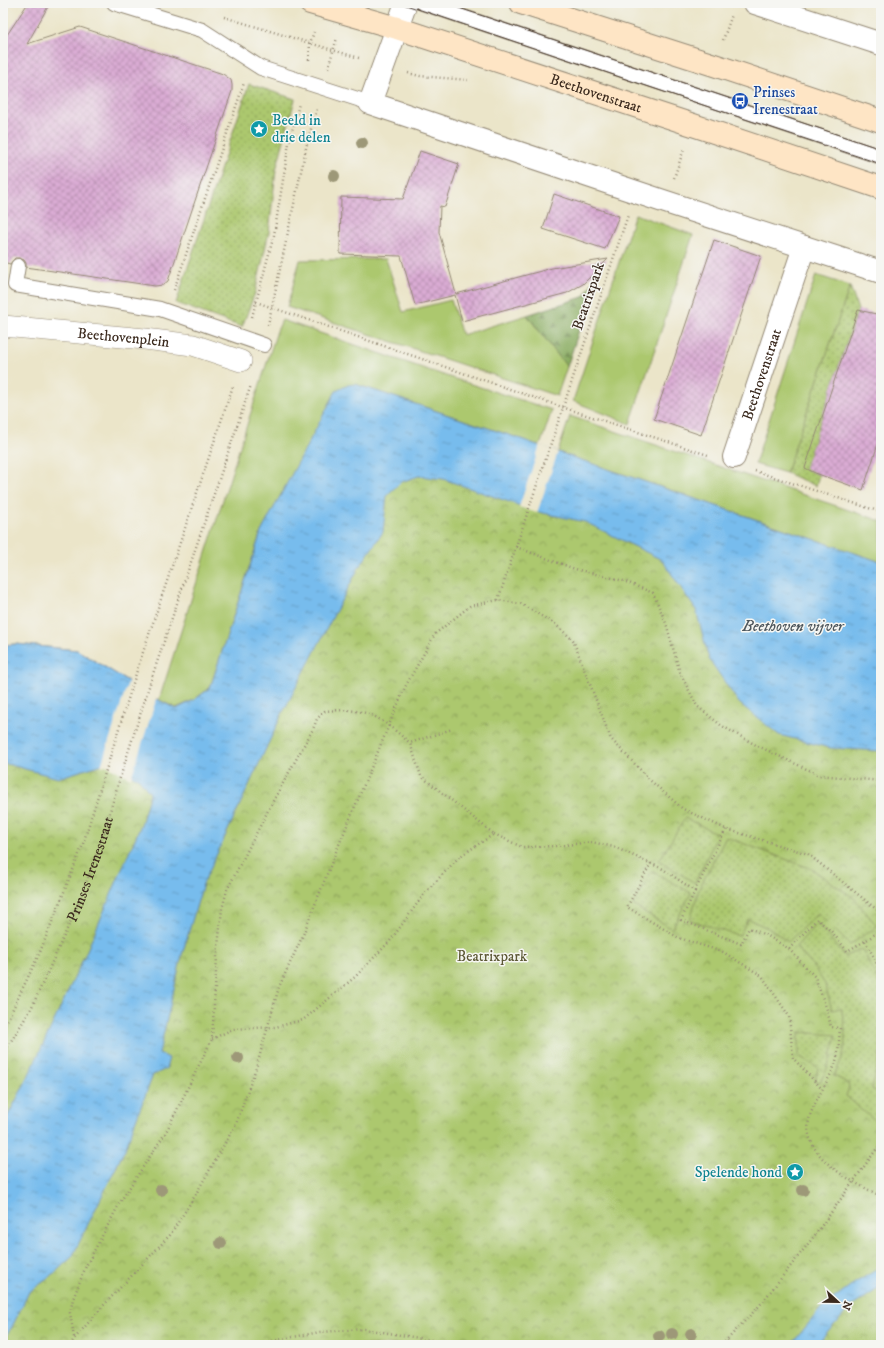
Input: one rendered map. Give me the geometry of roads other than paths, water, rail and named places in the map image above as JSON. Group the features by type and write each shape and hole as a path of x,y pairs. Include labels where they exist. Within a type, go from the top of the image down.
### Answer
{"main road":[{"name":"Beethovenstraat","path":"310,3 397,28 881,188"},
{"path":"521,3 881,121"}],"street":[{"path":"406,3 370,104 881,272"},
{"path":"755,3 879,38"},
{"name":"Beethovenstraat","path":"734,457 804,247"},
{"name":"Beethovenplein","path":"3,326 145,339 193,346 241,361"}],"lane":[{"path":"114,3 202,30 261,68 370,104"},
{"name":"Beethovenstraat","path":"422,3 881,157"},
{"path":"18,266 15,285 160,309 264,345"}],"water":[{"name":"Beethoven vijver","path":"355,384 881,562 881,751 830,748 779,735 739,703 709,659 696,610 662,560 585,522 538,512 443,479 419,476 401,482 387,495 383,532 358,569 283,712 203,884 182,955 159,1053 169,1058 166,1069 153,1075 125,1149 72,1257 50,1277 29,1292 12,1327 3,1340 3,1125 24,1085 85,955 141,825 150,793 139,779 106,763 58,778 3,763 3,645 16,644 77,650 176,709 194,700 210,688 261,532 336,391 348,385"},
{"path":"881,1267 881,1287 851,1307 817,1345 791,1345 822,1307 850,1286"}],"tram line":[{"path":"400,3 881,164"},
{"path":"444,3 881,149"}],"place":[{"name":"Prinses Irenestraat","path":"740,101"},
{"name":"Beeld in drie delen","path":"259,129"},
{"name":"Spelende hond","path":"795,1172"}],"park label":[{"name":"Beatrixpark","path":"492,956"}]}
